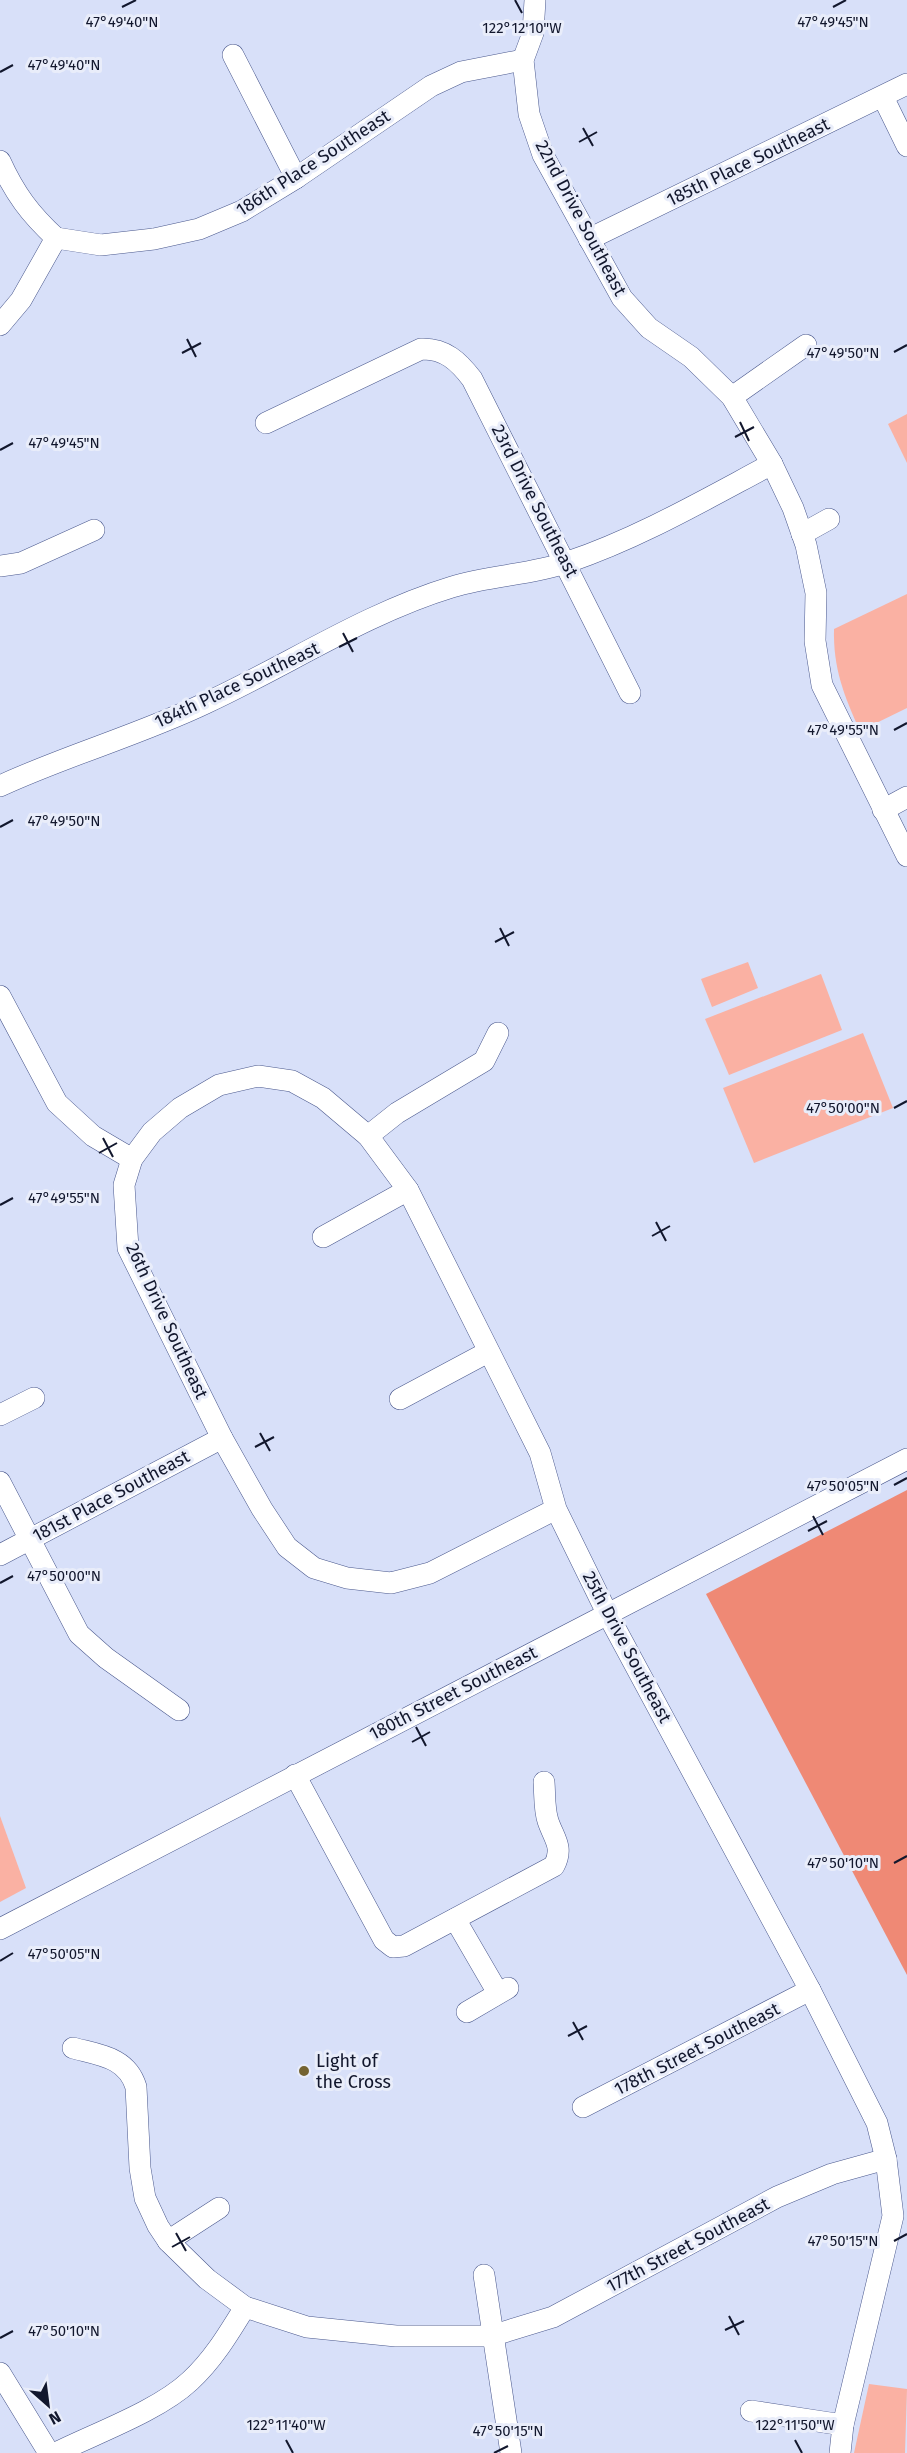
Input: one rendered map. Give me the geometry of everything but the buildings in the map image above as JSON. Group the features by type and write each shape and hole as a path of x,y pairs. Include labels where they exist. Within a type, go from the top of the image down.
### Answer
{"street":[{"name":"22nd Drive Southeast","path":"535,0 533,33 523,60 529,114 543,155 622,298 649,328 691,357 732,397 772,464 802,534 816,593 815,640 822,685 907,856"},
{"path":"233,55 296,178"},
{"name":"186th Place Southeast","path":"56,238 101,245 154,239 199,229 242,211 296,178 431,86 461,72 523,60"},
{"name":"185th Place Southeast","path":"589,239 907,84"},
{"path":"883,97 907,146"},
{"path":"0,161 10,184 31,214 56,238 21,300 0,325"},
{"path":"732,397 806,345"},
{"name":"23rd Drive Southeast","path":"266,423 421,348 438,350 459,363 472,379 567,563 630,693"},
{"name":"184th Place Southeast","path":"0,786 58,760 207,703 386,613 453,587 567,563 640,533 772,464"},
{"path":"802,534 829,519"},
{"path":"0,566 21,563 94,530"},
{"path":"883,810 907,797"},
{"path":"0,996 57,1103 93,1136 132,1159"},
{"path":"368,1136 397,1113 484,1061 498,1033"},
{"name":"25th Drive Southeast","path":"132,1159 152,1132 180,1108 219,1085 258,1076 292,1081 323,1098 368,1136 408,1190 540,1453 556,1509 607,1613 810,1990 877,2123 886,2159"},
{"name":"26th Drive Southeast","path":"132,1159 124,1185 128,1248 222,1438 262,1509 287,1547 314,1568 339,1576 391,1583 430,1573 556,1509"},
{"path":"322,1238 408,1190"},
{"path":"400,1399 488,1352"},
{"path":"0,1415 34,1398"},
{"name":"181st Place Southeast","path":"0,1555 222,1438"},
{"name":"180th Street Southeast","path":"0,1929 907,1459"},
{"path":"0,1482 79,1634 106,1658 179,1710"},
{"path":"295,1775 384,1940 393,1947 404,1946 554,1866 559,1856 559,1842 547,1820 544,1782"},
{"path":"455,1919 504,1990 468,2012"},
{"name":"178th Street Southeast","path":"583,2107 810,1990"},
{"name":"177th Street Southeast","path":"73,2048 127,2067 133,2077 136,2087 140,2168 145,2198 168,2241 207,2279 245,2307 307,2327 396,2336 491,2336 553,2317 777,2197 832,2174 886,2159"},
{"path":"840,2453 843,2425 893,2216 886,2159"},
{"path":"168,2241 219,2208"},
{"path":"484,2275 491,2336 511,2453"},
{"path":"56,2453 165,2400 190,2381 221,2346 245,2307"},
{"path":"0,2373 49,2453"},
{"path":"751,2411 843,2425"}],"shaded area":[{"path":"907,414 907,463 888,424"},
{"path":"907,594 907,708 860,731 841,682 835,656 834,629"},
{"path":"748,962 758,988 712,1007 701,979"},
{"path":"821,974 842,1030 729,1075 705,1019"},
{"path":"863,1033 893,1108 754,1163 723,1088"},
{"path":"907,1490 907,1975 706,1594"},
{"path":"0,1816 26,1888 0,1902"},
{"path":"869,2384 907,2389 905,2453 854,2453"}],"place":[{"name":"Light of the Cross","path":"304,2071"}]}
